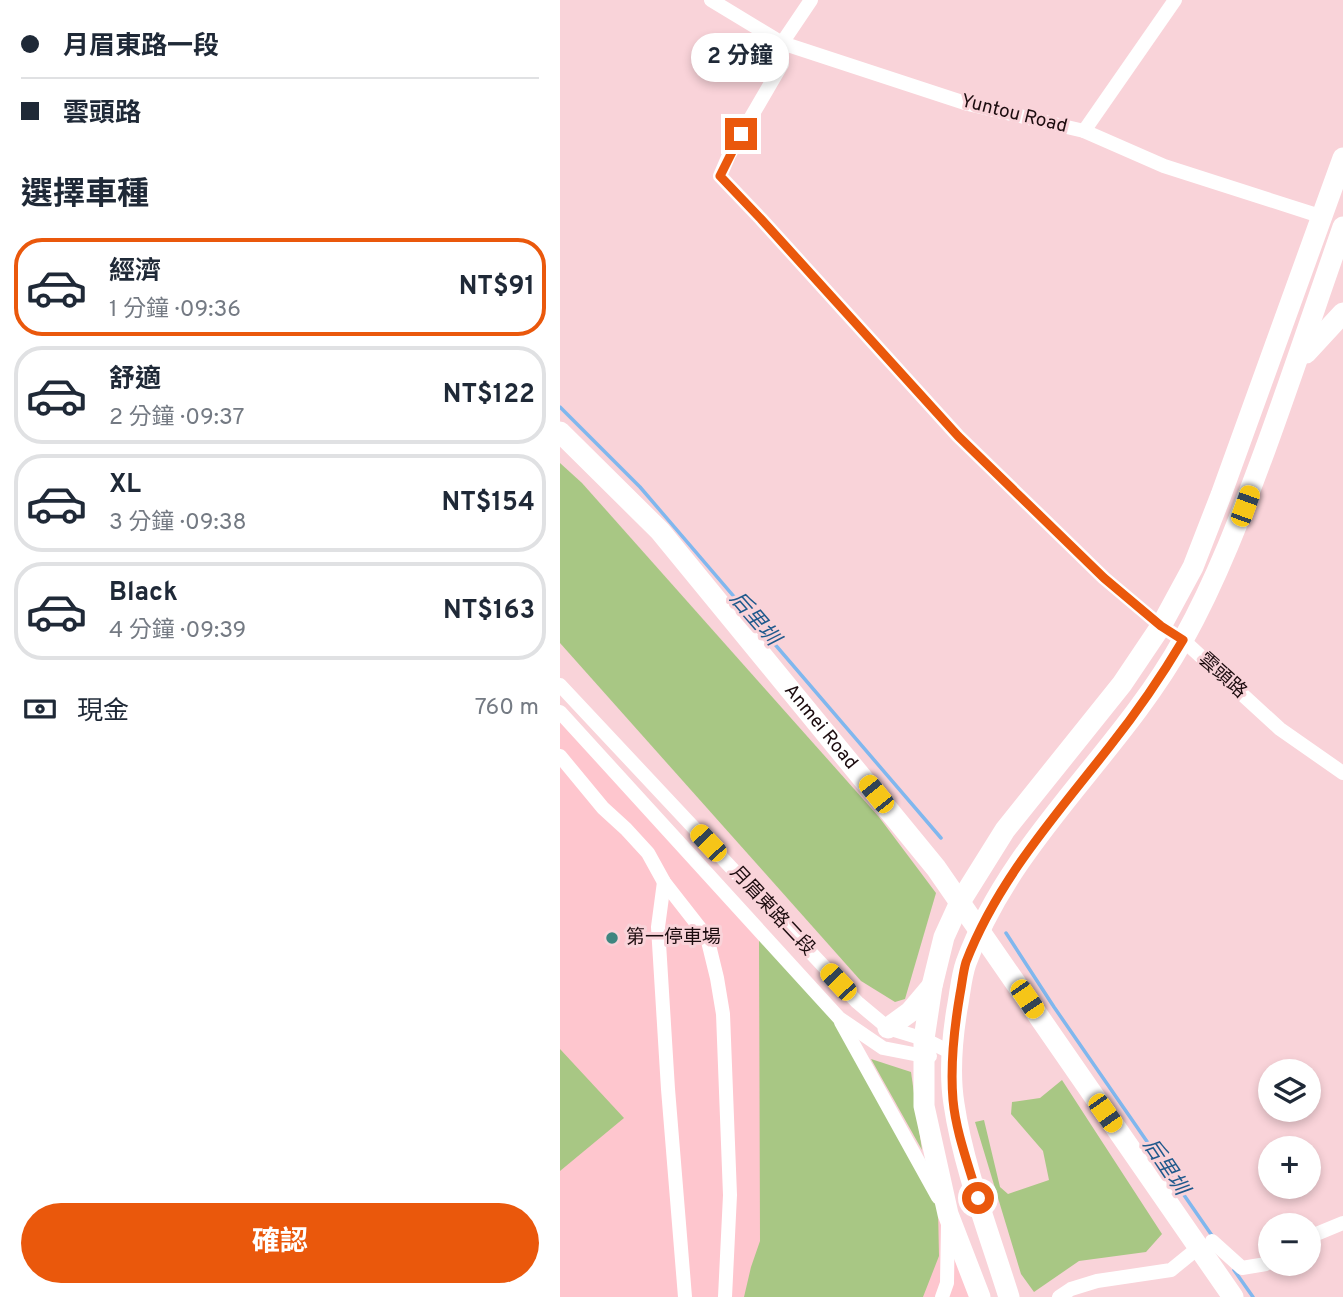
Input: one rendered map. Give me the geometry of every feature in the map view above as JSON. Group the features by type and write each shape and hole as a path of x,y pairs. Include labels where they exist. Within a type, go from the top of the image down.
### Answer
{"street":[{"name":"Yuntou Road","path":"711,0 782,43 968,104 1084,131 1164,166 1339,223"},
{"name":"雲頭路","path":"811,0 782,43 782,64 729,155 720,176 958,436 1104,578 1161,626 1183,640 1280,729 1343,773"},
{"path":"1084,131 1175,0"},
{"path":"1009,1297 964,1149 954,1103 954,1026 965,965 995,901 1034,841 1166,670 1215,579 1245,506 1297,362 1339,223 1343,158"},
{"path":"942,1297 947,1283 948,1214 924,1106 924,1048 932,986 944,937 960,902 1005,830 1122,684 1161,626 1193,567 1339,223"},
{"path":"1297,362 1343,313"},
{"name":"Anmei Road","path":"560,432 660,531 936,868 980,932"},
{"name":"月眉東路二段","path":"560,685 857,1002 888,1028 924,1048"},
{"name":"月眉東路二段","path":"560,712 839,1018 883,1048 924,1048 952,1053"},
{"path":"560,756 603,808 648,853 664,882 707,937 723,1014 730,1195 725,1297"},
{"path":"664,882 658,927 685,1297"},
{"path":"980,932 1205,1245 1233,1297"},
{"path":"888,1028 910,1012 932,986"},
{"path":"839,1018 948,1214 980,1297"},
{"path":"1321,1232 1343,1223"},
{"path":"1205,1245 1242,1268 1258,1265"},
{"path":"1059,1297 1097,1280 1171,1270 1205,1245"}],"shaded area":[{"path":"560,722 746,920 941,1212 974,1297 560,1297"}],"green space":[{"path":"560,463 582,483 879,817 936,893 905,999 895,1002 861,981 560,643"},
{"path":"759,937 833,1020 938,1209 939,1256 923,1297 744,1297 760,1241"},
{"path":"560,1049 624,1118 560,1171"},
{"path":"871,1059 911,1072 922,1150"},
{"path":"1062,1080 1162,1234 1146,1252 1079,1261 1034,1292 1021,1274 975,1122 984,1120 1000,1187 1008,1194 1049,1180 1043,1151 1011,1114 1012,1102 1040,1098"}],"waterway":[{"name":"后里圳","path":"560,407 640,487 941,838"},
{"name":"后里圳","path":"1006,933 1213,1237"},
{"name":"后里圳","path":"1234,1270 1253,1297"}],"place":[{"name":"第一停車場","path":"612,938"}],"route":[{"path":"741,134 720,176 958,436 1104,578 1161,626 1183,640 1166,670 1112,743 1034,841 995,901 965,965 954,1026 952,1072 954,1103 978,1198"}]}
